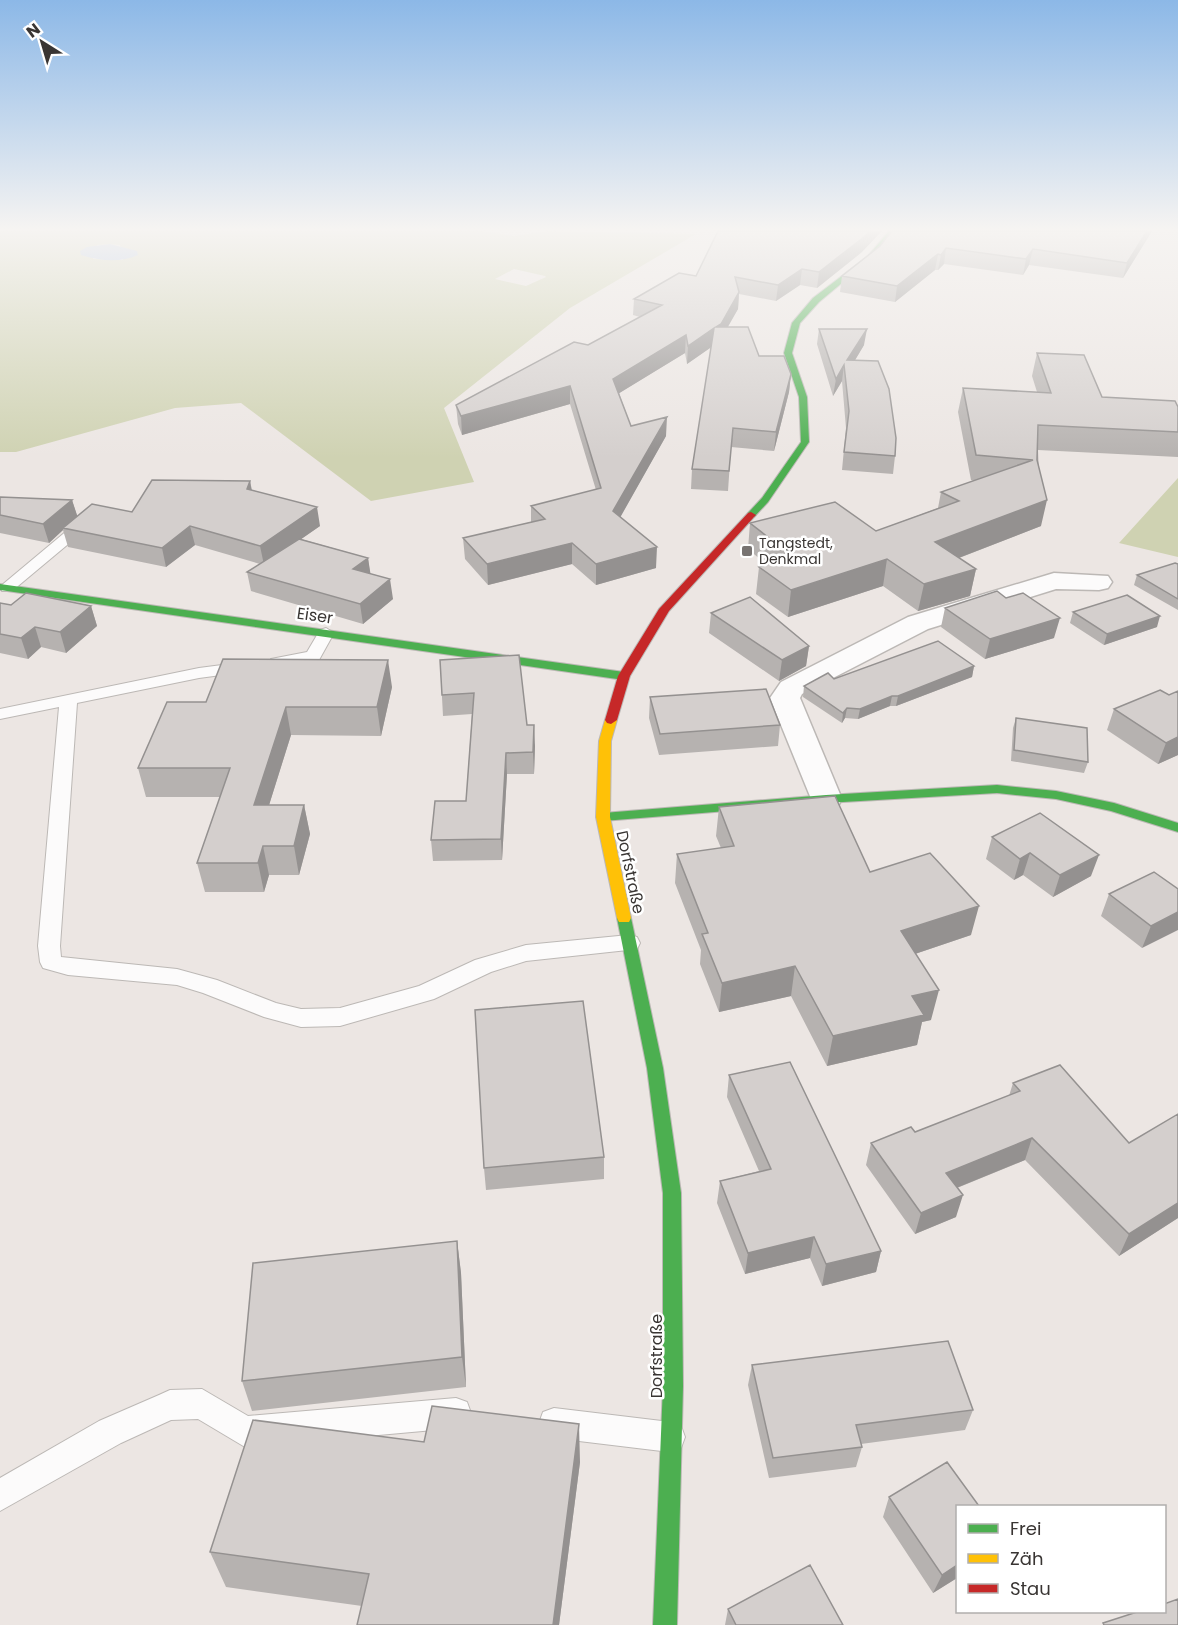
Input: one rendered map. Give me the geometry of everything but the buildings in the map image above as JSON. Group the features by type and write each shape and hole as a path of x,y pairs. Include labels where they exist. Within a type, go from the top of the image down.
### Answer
{"main road":[{"name":"Dorfstraße","path":"665,1625 673,1386 672,1193 655,1068 603,817 605,741 624,676 665,609 765,500 805,442 803,397 788,353 796,323 810,307"},
{"name":"Eiser","path":"4,588 624,676"},
{"path":"603,817 826,799 997,789 1056,795 1114,807 1178,828"}],"street":[{"path":"826,799 784,698 792,688 918,623 1054,580 1099,582"}],"lane":[{"path":"4,588 95,514"},
{"path":"0,714 199,673 308,658 313,656 326,633"},
{"path":"68,700 49,946 51,962 68,967 177,977 209,986 272,1011 302,1018 340,1017 426,993 483,966 526,953 629,943"},
{"path":"0,1495 110,1432 170,1406 202,1404 245,1432 470,1412 482,1413"},
{"path":"527,1419 670,1437"}],"green space":[{"path":"0,307 572,307 444,408 474,482 371,501 241,403 175,408 16,452 0,452"},
{"path":"1178,478 1178,557 1119,543"}],"traffic: fast":[{"path":"751,515 765,500 805,442 803,397 788,353 796,323 810,307"},
{"path":"0,587 624,676"},
{"path":"603,817 826,799 997,789 1056,795 1114,807 1178,828"},
{"path":"624,918 655,1068 672,1193 673,1386 665,1625"}],"traffic: slow":[{"path":"611,720 605,741 603,817 624,918"}],"traffic: jam":[{"path":"611,720 624,676 665,609 751,515"}],"place":[{"name":"Tangstedt, Denkmal","path":"747,551"}]}
